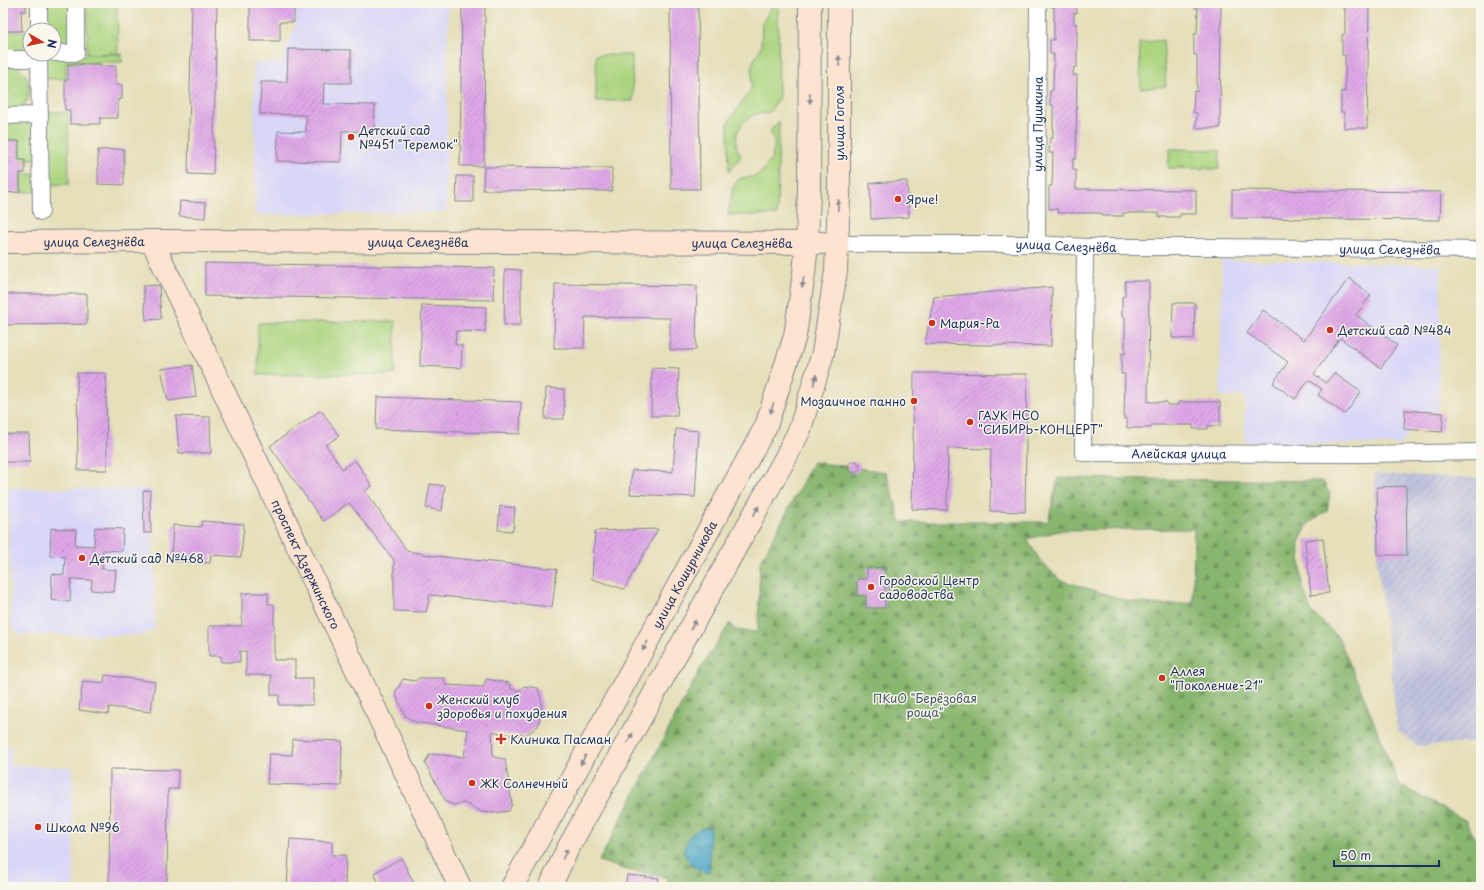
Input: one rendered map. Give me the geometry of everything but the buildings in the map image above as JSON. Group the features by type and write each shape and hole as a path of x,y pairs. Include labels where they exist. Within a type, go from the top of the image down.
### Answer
{"main road":[{"path":"807,243 810,172 810,3"},
{"name":"улица Гоголя","path":"837,244 839,197 839,3"},
{"name":"улица Селезнёва","path":"3,242 152,241 837,244"},
{"name":"проспект Дзержинского","path":"152,241 460,887"},
{"name":"улица Кошурникова","path":"512,887 766,426 795,336 807,243"},
{"path":"550,887 567,850 786,457 800,429 823,353 836,271 837,244"}],"street":[{"path":"39,3 39,22"},
{"path":"62,53 76,53 76,3"},
{"name":"улица Пушкина","path":"1037,244 1038,3"},
{"path":"3,59 22,57"},
{"path":"39,62 42,212"},
{"path":"3,116 40,115"},
{"name":"улица Селезнёва","path":"837,244 1037,244 1085,247 1214,246 1481,250"},
{"name":"Алейская улица","path":"1085,247 1083,453 1364,454 1481,452"}],"shaded area":[{"name":"Детский сад №451 \"Теремок\"","path":"296,3 448,3 446,212 255,215 254,63 283,61 284,52 295,28"},
{"name":"Детский сад №484","path":"1222,260 1441,265 1438,412 1405,410 1404,429 1411,430 1400,445 1245,442 1245,396 1220,397"},
{"path":"1374,474 1481,478 1481,742 1417,746 1397,730 1389,649 1377,561"},
{"name":"Детский сад №468","path":"8,488 152,489 155,628 142,635 20,635 11,626"},
{"name":"Школа №96","path":"3,746 11,746 10,766 72,767 74,887 3,887"}],"green space":[{"path":"44,3 70,3 70,42 62,42 62,22 44,22"},
{"path":"87,3 117,3 118,53 87,54"},
{"path":"774,3 778,3 779,97 769,113 755,114 743,122 737,133 736,145 741,156 729,172 728,123 751,89 752,64 761,47 762,23"},
{"path":"5,31 22,31 22,54 3,55 3,37 5,36"},
{"path":"1163,40 1166,86 1141,89 1139,43"},
{"path":"122,54 122,62 66,63 66,79 44,79 44,62 62,62 62,55"},
{"path":"596,55 632,55 633,101 596,101"},
{"path":"3,64 19,68 25,74 29,84 29,96 27,101 17,110 3,112"},
{"path":"45,112 68,112 69,184 46,185"},
{"path":"37,120 38,159 20,159 19,140 3,140 3,121"},
{"path":"779,121 777,215 728,215 733,187 740,178 754,177 763,171 772,158 775,144 770,131"},
{"path":"1170,149 1220,150 1219,169 1168,168"},
{"path":"21,174 38,174 38,192 21,192"},
{"path":"395,321 395,374 258,375 258,323"},
{"name":"ПКиО \"Берёзовая роща\"","path":"813,462 886,472 901,522 1048,522 1058,478 1323,481 1330,494 1327,511 1309,523 1299,542 1302,585 1311,611 1338,637 1399,785 1465,820 1481,850 1481,887 668,887 668,878 623,869 599,861 702,666 730,623 735,630 758,632 760,563","holes":["1194,529 1193,603 1162,605 1128,601 1060,580 1039,559 1027,539 1063,530"]}],"water":[{"path":"710,827 709,873 696,868 683,851 688,840 695,831"}],"place":[{"name":"Детский сад №451 \"Теремок\"","path":"351,137"},
{"name":"Ярче!","path":"898,199"},
{"name":"Мария-Ра","path":"932,323"},
{"name":"Детский сад №484","path":"1330,330"},
{"name":"Мозаичное панно","path":"914,401"},
{"name":"ГАУК НСО \"СИБИРЬ-КОНЦЕРТ\"","path":"970,422"},
{"name":"Детский сад №468","path":"82,558"},
{"name":"Городской Центр садоводства","path":"871,587"},
{"name":"Аллея \"Поколение-21\"","path":"1162,678"},
{"name":"Женский клуб здоровья и похудения","path":"429,706"},
{"name":"Клиника Пасман","path":"501,739"},
{"name":"ЖК Солнечный","path":"472,783"},
{"name":"Школа №96","path":"38,827"}]}
